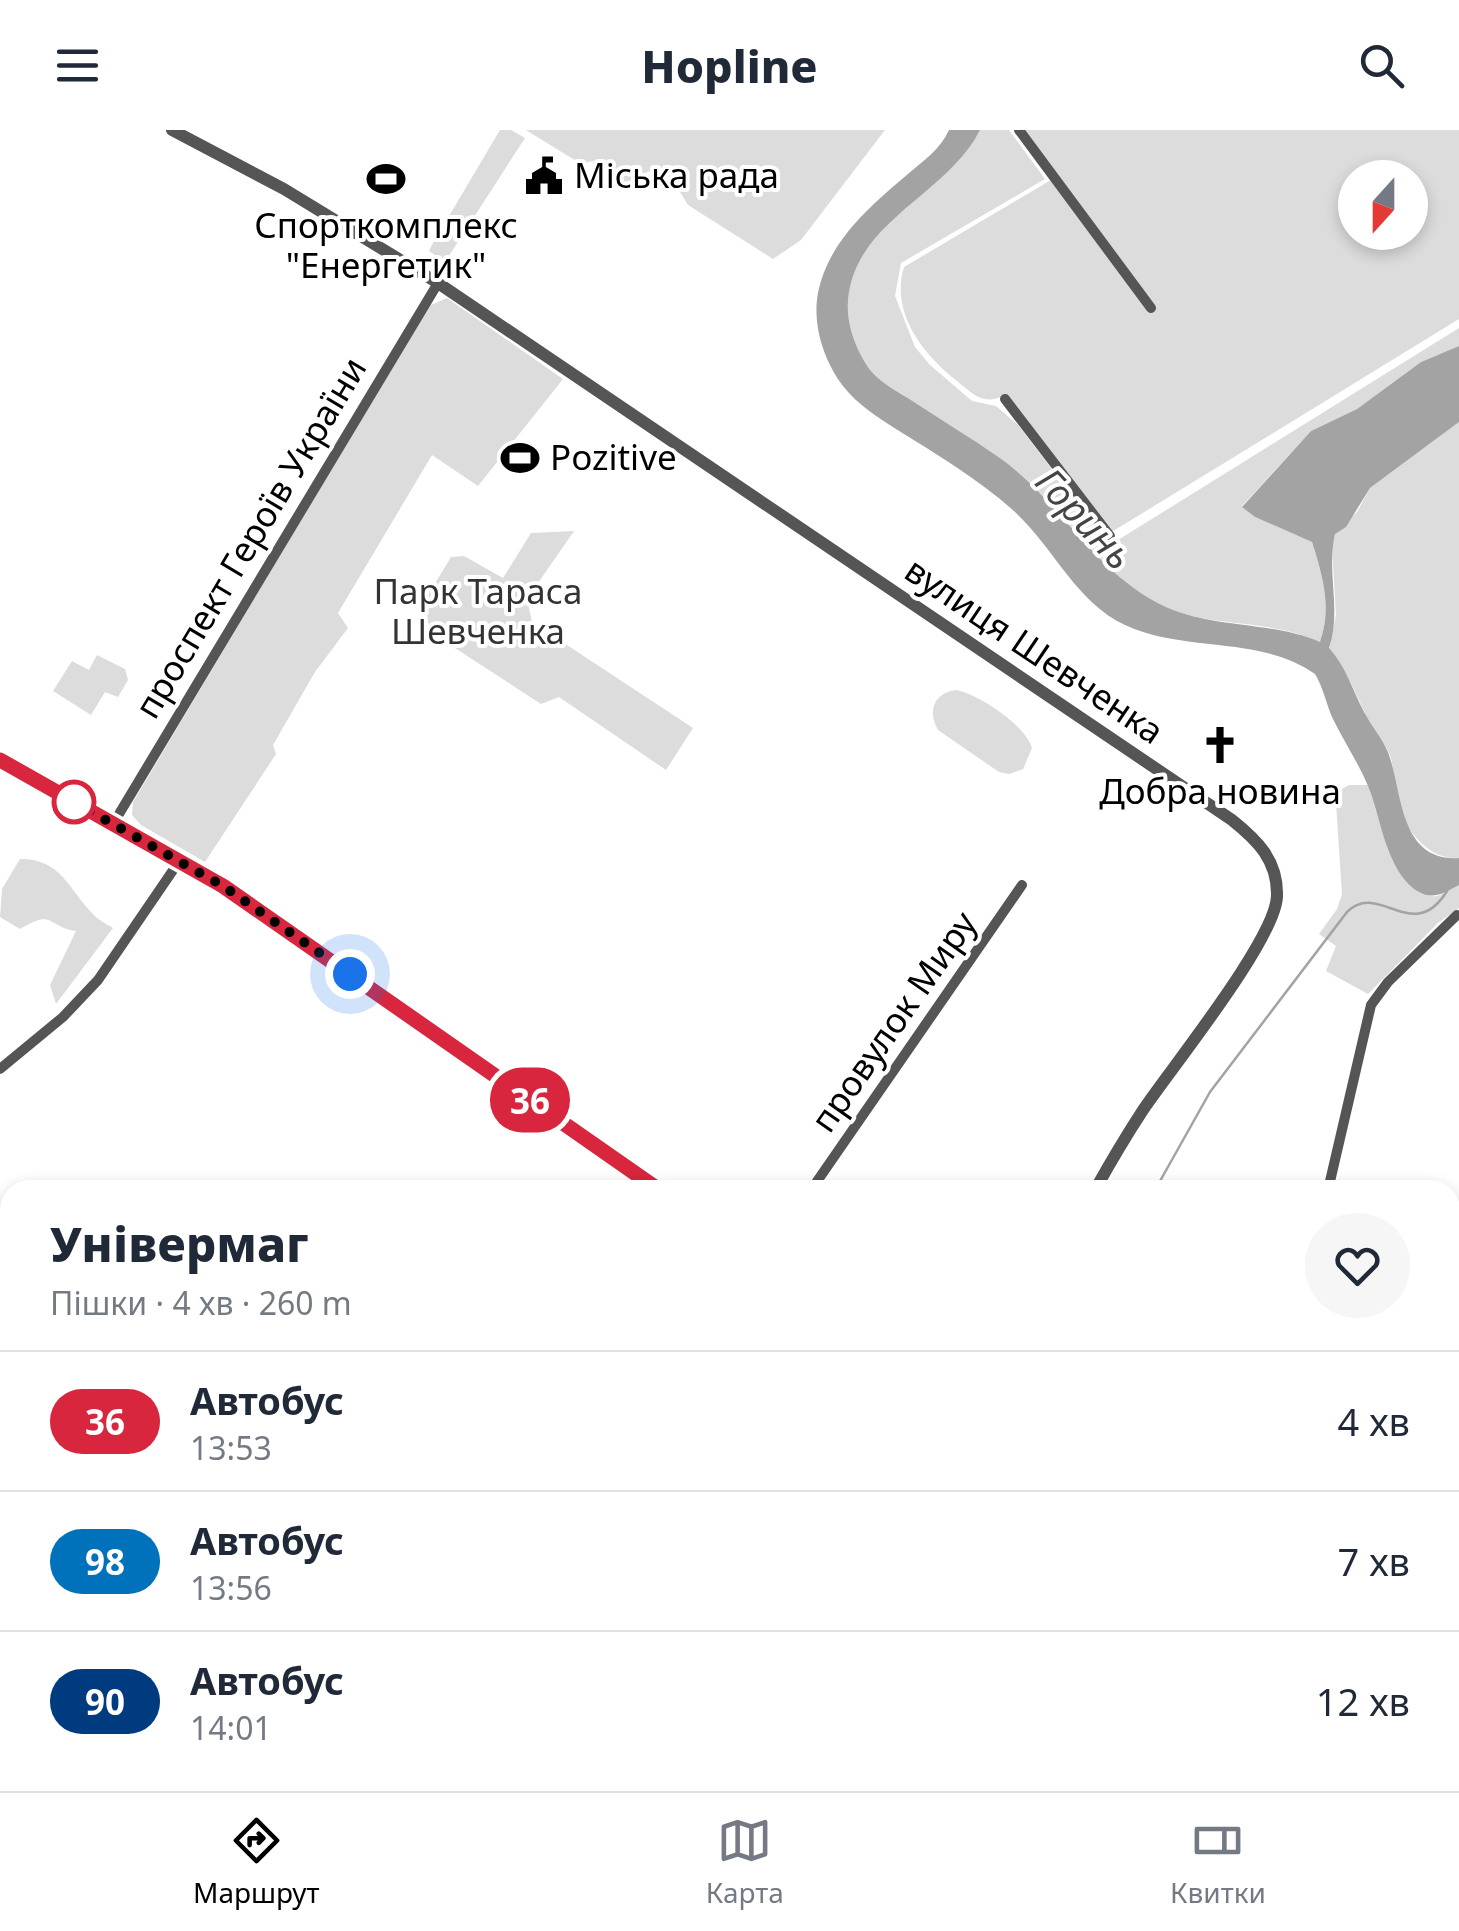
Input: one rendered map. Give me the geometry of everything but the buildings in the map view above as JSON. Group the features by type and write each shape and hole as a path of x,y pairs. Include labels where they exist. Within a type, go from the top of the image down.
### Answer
{"main road":[{"path":"0,760 223,886 645,1180"}],"street":[{"name":"вулиця Шевченка","path":"172,130 284,189 438,283 1232,820 1262,846 1273,867 1277,891 1268,930 1142,1111 1101,1180"},
{"path":"1019,130 1151,308"},
{"name":"проспект Героїв України","path":"114,824 438,283"},
{"path":"1005,398 1110,536"},
{"path":"0,1069 64,1018 98,980 180,860"},
{"name":"провулок Миру","path":"818,1180 1022,885"},
{"path":"1330,1180 1371,1005 1388,982 1456,916"}],"green space":[{"path":"500,130 511,130 525,138 445,262 429,251"},
{"path":"526,130 885,130 801,240 773,259 688,205 680,192 648,171 638,185 631,186 593,161 581,164"},
{"path":"980,130 1009,130 1045,179 901,263 895,296 915,347 930,365 972,401 996,406 1018,425 1110,545 1459,328 1459,346 1421,362 1357,409 1311,431 1242,506 1255,517 1312,542 1326,604 1320,643 1283,630 1185,614 1141,593 1118,576 1020,473 886,384 865,362 851,330 848,307 850,285 859,261 873,240 949,170"},
{"path":"1024,130 1459,130 1459,319 1110,533 1005,395 980,397 932,358 906,316 901,284 904,267 1056,177"},
{"path":"447,298 563,379 478,486 432,455 338,613 348,628 315,672 273,745 276,754 205,862 141,825 132,815 133,802 429,306"},
{"path":"1459,422 1459,858 1436,854 1411,830 1400,809 1389,753 1329,649 1336,615 1332,547 1335,534 1357,512 1370,488"},
{"name":"Парк Тараса Шевченка","path":"574,531 527,599 532,622 693,728 666,770 559,697 541,704 438,637 438,632 417,613 451,557 464,556 503,578 531,533"},
{"path":"97,655 125,669 128,680 118,697 105,692 91,715 53,691 72,661 89,670"},
{"path":"956,690 989,704 1021,730 1032,748 1023,769 1009,774 999,772 938,730 933,716 935,704 942,695"},
{"path":"1349,785 1368,785 1391,852 1411,885 1423,894 1437,896 1459,885 1459,908 1438,923 1368,994 1326,971 1336,946 1319,934 1337,909 1342,894 1336,803 1337,792"},
{"path":"20,859 34,860 55,870 95,916 113,928 56,1004 50,985 76,931 45,919 20,929 0,917 2,889"}],"shaded area":[{"path":"949,130 980,130 948,171 870,245 857,267 848,302 856,344 865,363 881,380 1019,473 1118,576 1166,607 1204,619 1282,631 1320,642 1326,604 1312,542 1255,517 1242,507 1311,431 1357,409 1421,362 1459,346 1459,422 1370,488 1346,527 1335,534 1334,620 1329,648 1386,747 1407,823 1415,838 1425,849 1440,856 1459,858 1459,885 1433,896 1423,894 1401,875 1387,846 1368,786 1332,717 1315,674 1270,654 1148,634 1108,615 1079,589 1015,512 973,478 868,410 836,376 821,342 817,318 818,293 831,257 865,212 931,154"}],"waterway":[{"path":"1161,1180 1210,1092 1347,912 1359,904 1371,903 1422,913 1447,891"}],"bus line":[{"name":"36","path":"0,760 223,886 645,1180"}],"place":[{"name":"Міська рада","path":"544,176"},
{"name":"Спорткомплекс \"Енергетик\"","path":"386,179"},
{"name":"Pozitive","path":"520,458"},
{"name":"Добра новина","path":"1220,745"}],"route":[{"path":"74,802 223,886 350,974"}],"water label":[{"name":"Горинь","path":"1084,519"}]}
